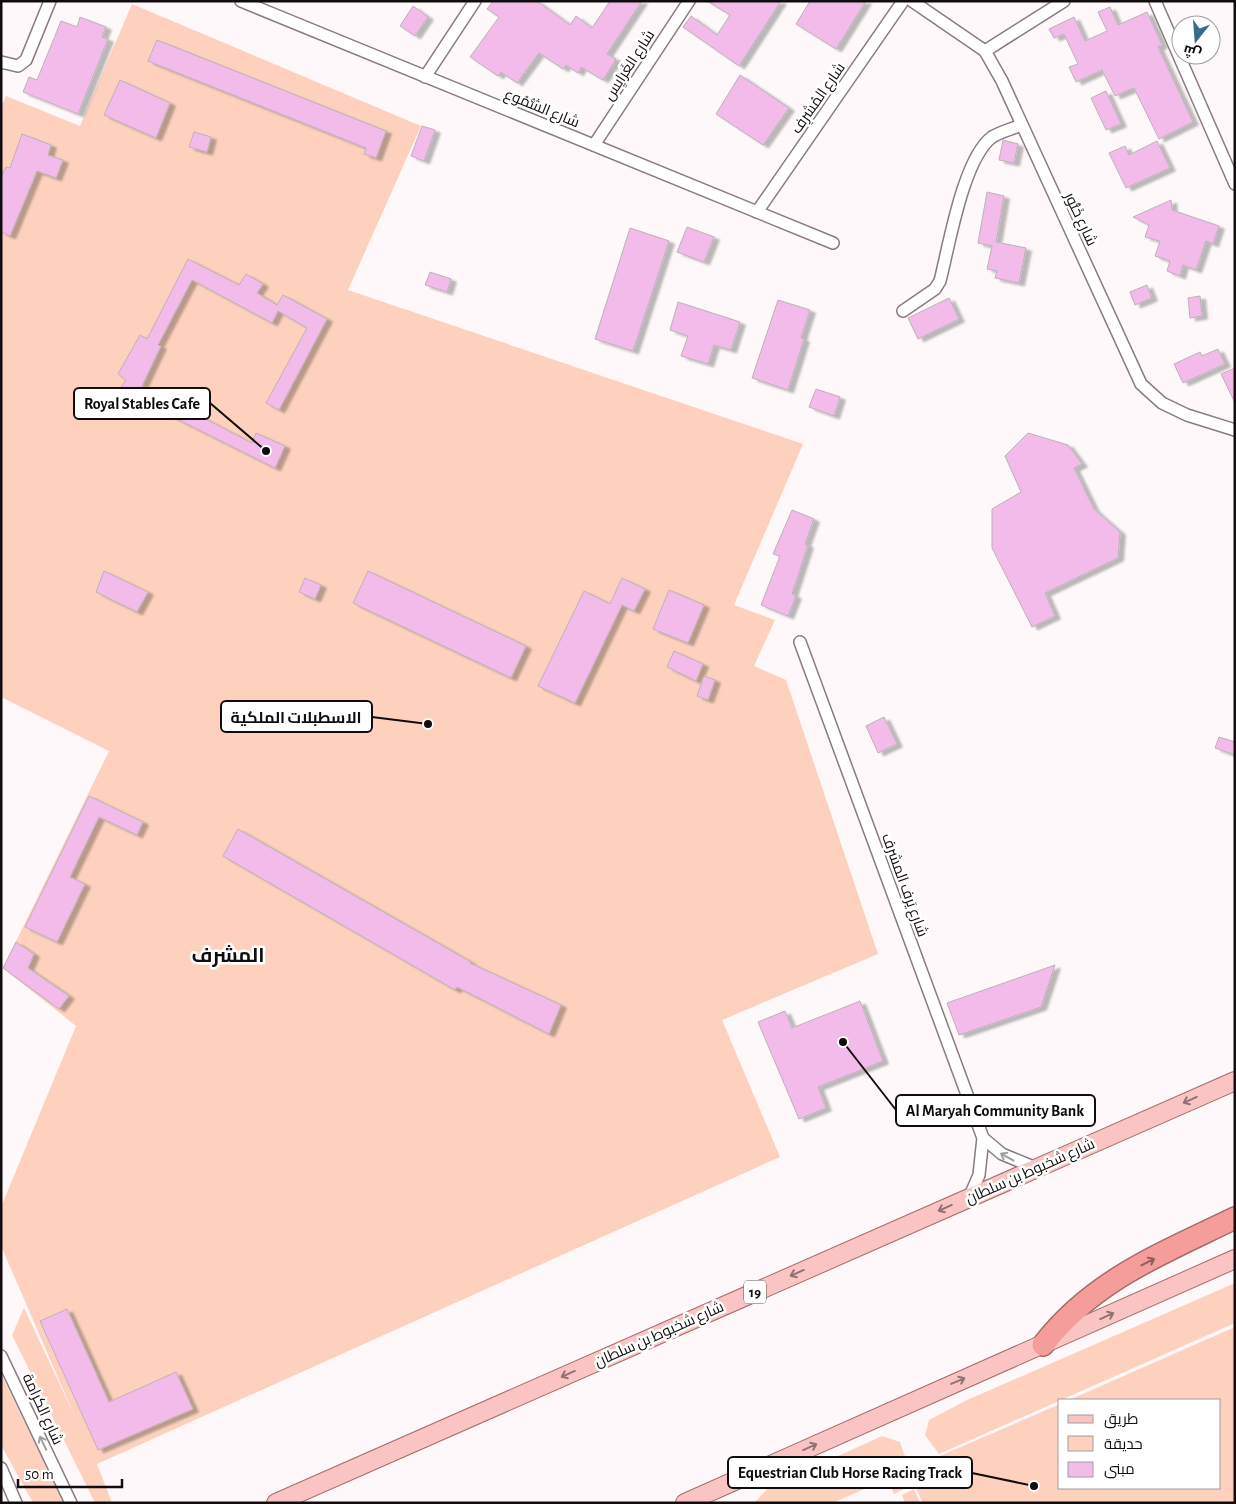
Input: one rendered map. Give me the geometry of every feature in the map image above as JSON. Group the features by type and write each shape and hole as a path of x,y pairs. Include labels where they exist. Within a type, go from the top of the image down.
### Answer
{"highway":[{"path":"1043,1345 1067,1316 1095,1292 1128,1272 1235,1218"}],"main road":[{"name":"شارع شخبوط بن سلطان","path":"276,1503 1235,1081"},
{"path":"685,1503 1235,1259"}],"street":[{"path":"1,62 18,66 26,60 50,1"},
{"name":"شارع الشُّمُوع","path":"241,1 257,4 425,77 833,243"},
{"path":"425,77 475,1"},
{"name":"شارع الغَرايِس","path":"594,145 689,1"},
{"name":"شارع المُشرِف","path":"758,212 903,1"},
{"name":"شارع خَنُّور","path":"912,1 985,51 1141,384 1162,403 1187,415 1235,430"},
{"path":"985,51 1064,1"},
{"path":"1154,1 1235,184"},
{"path":"903,311 936,289 940,281 964,186 978,155 992,138 1021,125"},
{"name":"شارع يَرف المشرف","path":"800,642 983,1138 979,1175 969,1198"},
{"name":"شارع يَرف المشرف","path":"983,1138 1002,1154 1036,1168"},
{"name":"شارع الكرامة","path":"1,1356 71,1503"},
{"path":"1,1468 16,1503"}],"green space":[{"path":"132,4 421,126 348,290 803,444 734,605 775,620 754,666 786,680 878,954 722,1020 780,1157 97,1464 112,1503 95,1503 12,1335 24,1308 75,1417 1,1246 1,1207 76,1026 3,968 109,751 1,697 1,107 6,96 80,126"},
{"path":"1235,1283 1235,1323 1063,1399 1058,1399 1058,1401 939,1454 925,1435 929,1420 965,1401"},
{"path":"1235,1327 1235,1503 923,1503 914,1484 894,1494 888,1479 832,1503 754,1503 768,1488 882,1436 900,1442 908,1465 891,1477 1058,1405 1058,1489 1221,1489 1221,1399 1071,1399"},
{"path":"1,1374 64,1503 33,1503 1,1445"},
{"path":"914,1489 920,1503 905,1503 902,1495"}],"building":[{"path":"493,1 537,1 570,25 576,16 592,28 610,1 642,1 607,54 616,59 603,80 581,67 578,73 566,65 563,69 539,53 517,83 501,72 498,76 470,57 499,17 487,9"},
{"path":"707,1 781,1 739,66 683,27 691,16 717,35 730,15"},
{"path":"810,1 866,1 836,49 796,24"},
{"path":"413,6 428,17 415,36 400,26"},
{"path":"1110,7 1118,25 1147,12 1162,45 1158,47 1193,122 1159,139 1134,88 1115,96 1102,70 1076,82 1069,67 1078,64 1064,34 1054,38 1049,29 1074,17 1085,41 1107,31 1098,12"},
{"path":"80,17 106,27 102,37 108,39 78,114 23,92 29,77 37,80 61,21 77,27"},
{"path":"157,40 386,131 376,158 364,154 366,148 148,61"},
{"path":"740,75 789,108 763,145 716,114"},
{"path":"120,80 170,103 156,138 104,115"},
{"path":"1106,91 1121,124 1106,130 1091,98"},
{"path":"422,126 435,130 424,161 411,156"},
{"path":"194,132 211,137 207,152 189,147"},
{"path":"22,134 51,145 48,155 63,160 56,178 37,171 10,236 1,232 1,177 6,167 10,168"},
{"path":"1003,140 1018,144 1014,163 999,160"},
{"path":"1157,141 1170,168 1126,188 1109,153 1125,146 1129,155"},
{"path":"987,192 1004,196 996,242 1026,248 1019,283 995,278 997,271 987,269 992,246 978,243"},
{"path":"1171,200 1172,210 1219,226 1213,244 1206,241 1196,270 1183,265 1180,276 1167,271 1170,261 1155,256 1160,241 1145,237 1149,225 1133,217"},
{"path":"687,227 714,237 704,262 677,252"},
{"path":"630,228 669,241 633,351 595,339"},
{"path":"188,259 239,285 246,274 263,284 257,293 277,305 283,295 327,319 279,410 266,403 307,328 278,311 272,323 192,280 158,345 161,346 142,386 252,443 256,433 285,446 275,468 119,390 126,380 118,374 140,335 147,339"},
{"path":"430,272 451,279 447,292 425,285"},
{"path":"1147,285 1152,298 1135,305 1130,292"},
{"path":"1200,296 1202,316 1190,318 1188,298"},
{"path":"949,298 959,319 918,339 908,318"},
{"path":"778,300 810,310 801,338 804,339 788,390 752,378"},
{"path":"678,302 740,322 731,350 714,345 708,364 681,356 688,336 670,330"},
{"path":"1218,349 1225,364 1183,383 1174,364 1200,352 1202,356"},
{"path":"1235,368 1235,403 1221,374"},
{"path":"816,389 840,397 834,416 809,407"},
{"path":"1028,433 1068,445 1082,464 1074,468 1094,509 1120,532 1118,558 1045,593 1055,616 1032,627 992,548 992,509 1021,492 1005,456"},
{"path":"792,510 814,519 805,544 808,545 792,594 796,596 788,616 761,605 780,556 773,554"},
{"path":"104,571 148,592 137,612 96,592"},
{"path":"368,571 526,646 511,678 353,603"},
{"path":"305,578 321,585 315,599 299,592"},
{"path":"622,578 645,589 634,611 622,605 575,703 538,686 584,591 610,604"},
{"path":"669,590 704,605 688,643 653,629"},
{"path":"674,651 703,664 696,681 667,667"},
{"path":"704,676 715,680 708,700 697,696"},
{"path":"884,717 897,744 878,753 866,726"},
{"path":"1219,737 1235,742 1235,755 1215,748"},
{"path":"89,796 143,822 137,835 99,817 70,877 85,884 57,942 25,927"},
{"path":"238,829 470,963 561,1005 549,1034 457,987 455,990 223,856"},
{"path":"16,942 34,954 28,968 69,996 59,1009 3,968"},
{"path":"1055,965 1041,1007 959,1035 947,1003"},
{"path":"860,1001 883,1061 818,1087 826,1108 799,1119 758,1022 785,1011 792,1028"},
{"path":"67,1309 109,1402 176,1372 193,1409 98,1450 40,1321"}],"place":[{"name":"Royal Stables Cafe","path":"266,451"},
{"name":"الاسطبلات الملكية","path":"428,724"},
{"name":"Al Maryah Community Bank","path":"843,1042"},
{"name":"Equestrian Club Horse Racing Track","path":"1034,1486"}],"district":[{"name":"المشرف","path":"228,955"}]}
